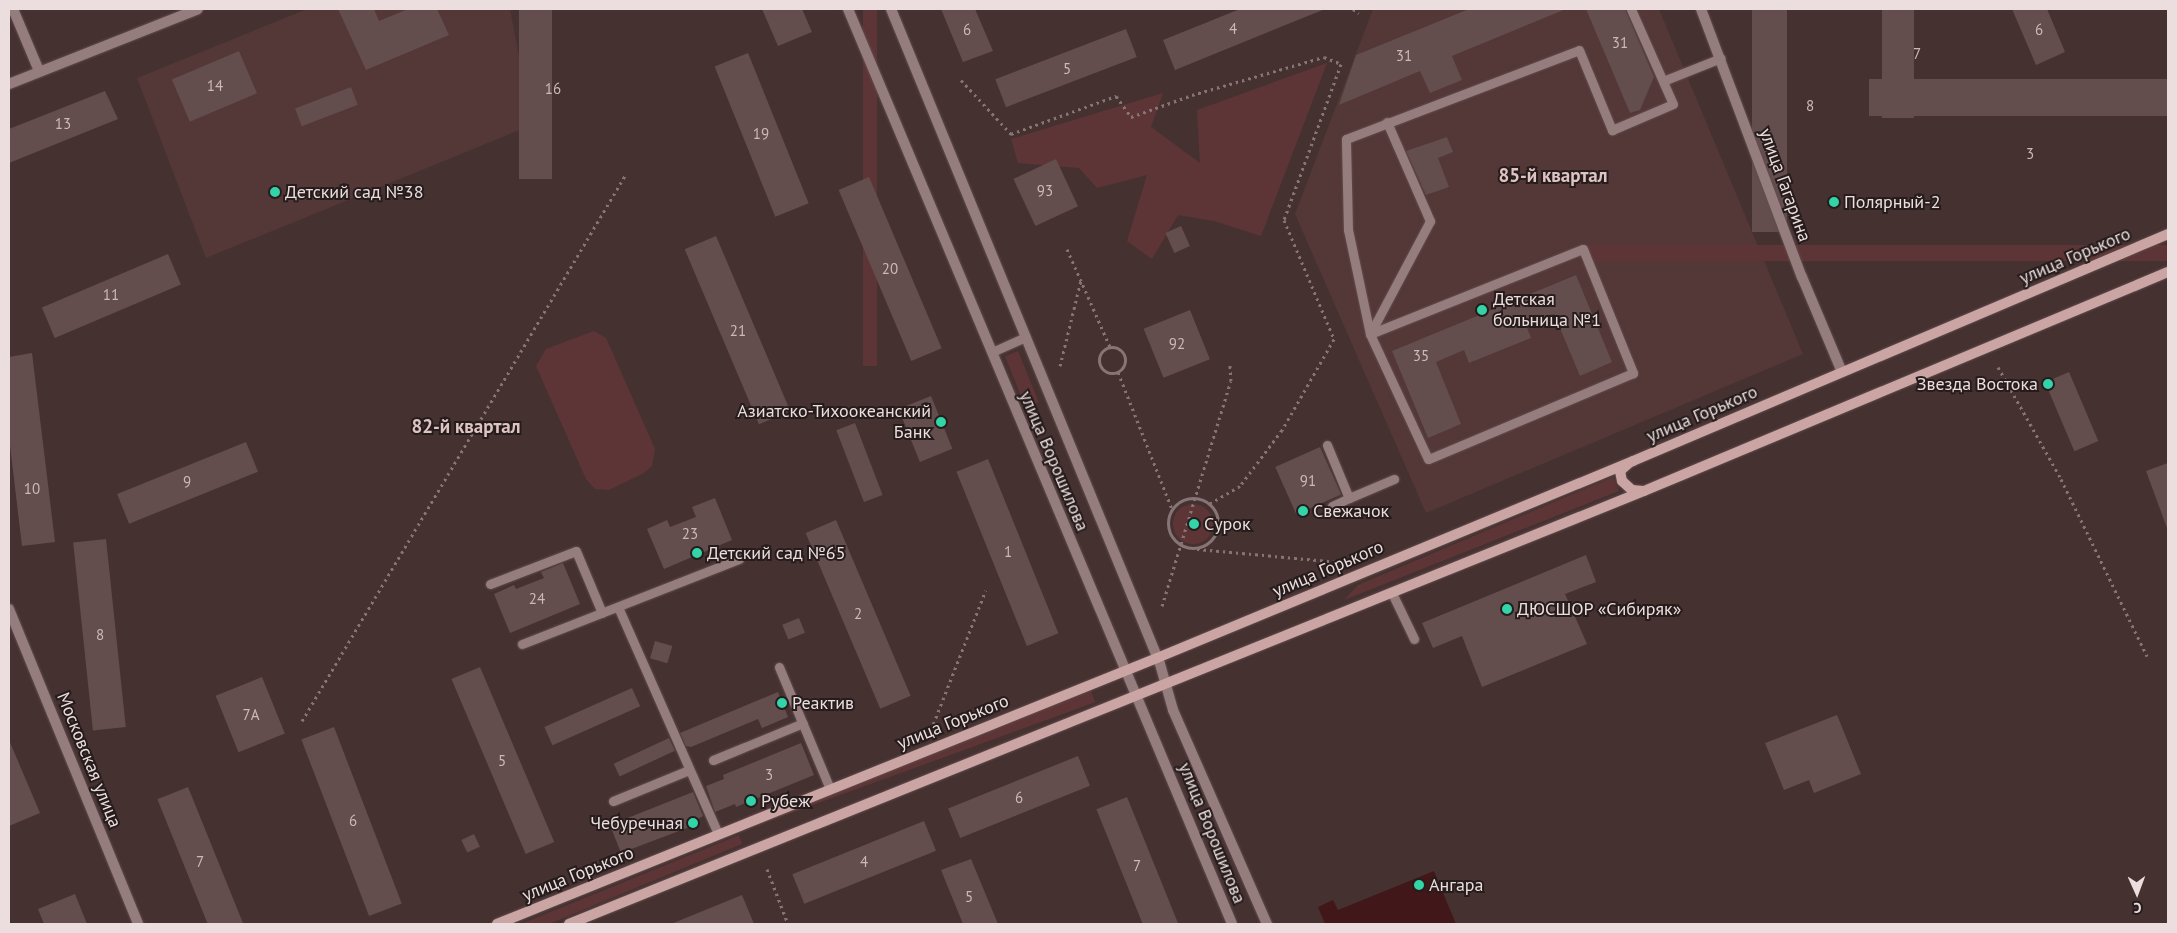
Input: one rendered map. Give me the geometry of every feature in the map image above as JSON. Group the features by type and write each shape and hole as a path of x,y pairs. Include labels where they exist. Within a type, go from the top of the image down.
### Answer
{"main road":[{"name":"улица Горького","path":"497,924 1157,658 1633,461 2168,234"},
{"path":"569,924 1135,694 1644,491 2168,272"},
{"path":"1633,461 1622,468 1620,478 1630,489 1644,491"}],"street":[{"path":"13,9 39,71"},
{"path":"9,84 198,9"},
{"name":"улица Ворошилова","path":"848,9 1232,924"},
{"name":"улица Ворошилова","path":"891,9 1167,682 1173,710 1267,924"},
{"name":"улица Гагарина","path":"1701,9 1802,278 1842,372"},
{"name":"Московская улица","path":"9,608 138,924"}],"lane":[{"path":"1370,334 1583,249 1633,373 1428,460 1370,334 1348,230 1346,139 1579,50 1612,130 1673,104 1631,9"},
{"path":"1663,82 1721,58"},
{"path":"1370,334 1430,221 1387,122"},
{"path":"992,352 1026,337"},
{"path":"1327,445 1349,498"},
{"path":"1332,506 1394,479"},
{"path":"490,584 576,551 602,613"},
{"path":"522,644 739,559"},
{"path":"1392,593 1414,639"},
{"path":"618,607 718,834"},
{"path":"779,667 830,789"},
{"path":"713,760 803,723"},
{"path":"613,800 689,770"}],"path":[{"path":"1353,9 1359,13"},
{"path":"961,80 1011,134 1116,96 1132,116 1192,95 1324,57 1341,64 1284,220 1334,339 1282,430 1240,486 1210,504"},
{"path":"302,721 626,174"},
{"path":"1067,249 1110,346"},
{"path":"1060,366 1081,279"},
{"path":"1110,346 1118,348 1126,358 1124,366 1118,372 1109,372 1100,363 1102,351 1110,346"},
{"path":"1162,606 1231,381 1230,364"},
{"path":"1998,367 2061,479 2147,656"},
{"path":"1118,372 1172,509 1168,524 1169,532 1181,545 1194,548 1339,562"},
{"path":"1172,509 1185,499 1195,498 1210,504 1218,519 1218,527 1210,542 1194,548"},
{"path":"931,730 986,590"},
{"path":"767,869 788,924"}],"shaded area":[{"name":"Детский сад №38","path":"307,9 510,9 532,125 206,258 137,78"},
{"path":"863,9 877,9 877,366 863,366"},
{"path":"1373,9 1659,9 1803,354 1426,513 1295,214"},
{"path":"1327,63 1261,236 1214,221 1178,215 1152,259 1127,241 1147,175 1097,188 1079,168 1018,163 1011,139 1163,93 1151,127 1200,163 1197,110"},
{"path":"1585,245 2168,245 2168,261 1585,261"},
{"path":"594,331 606,338 655,449 652,466 644,473 609,490 595,489 586,479 536,366 546,349"},
{"path":"1018,351 1039,402 1026,407 1005,356"},
{"path":"1613,477 1619,491 1344,600 1358,585"},
{"path":"1193,504 1207,510 1213,524 1207,538 1193,544 1179,538 1173,524 1179,510"},
{"path":"1091,691 1095,702 752,827 748,816"},
{"path":"739,835 742,844 549,924 521,924"},
{"name":"Ангара","path":"1434,871 1456,924 1325,924 1318,907 1333,900 1338,910"}],"building":[{"path":"338,9 374,9 379,21 408,9 437,9 449,35 366,70"},
{"path":"519,9 552,9 552,179 519,179"},
{"path":"762,9 802,9 812,32 778,46"},
{"path":"941,9 975,9 993,51 963,62"},
{"path":"1240,9 1325,9 1175,70 1163,40"},
{"path":"1469,9 1566,9 1452,56 1462,80 1430,93 1420,71 1339,105 1356,55"},
{"path":"1586,9 1625,9 1654,77 1640,110 1630,113"},
{"path":"1752,9 1787,9 1787,232 1752,232"},
{"path":"1882,9 1914,9 1914,118 1882,118"},
{"path":"2012,9 2047,9 2065,52 2036,65"},
{"path":"1126,29 1137,57 1006,107 995,79"},
{"path":"239,51 257,93 190,122 172,80"},
{"path":"748,53 809,203 775,217 715,66"},
{"path":"1869,79 2168,79 2168,116 1869,116"},
{"path":"351,87 358,105 302,126 295,109"},
{"path":"105,91 118,119 9,163 9,129"},
{"path":"1447,137 1453,152 1438,158 1449,187 1426,195 1406,151"},
{"path":"1056,159 1078,206 1035,226 1013,179"},
{"path":"869,177 942,348 911,361 839,190"},
{"path":"1181,226 1190,246 1174,253 1165,233"},
{"path":"716,236 790,411 759,424 685,249"},
{"path":"168,254 181,284 55,338 42,308"},
{"path":"1576,275 1612,362 1580,376 1554,314 1526,325 1531,338 1469,363 1464,350 1436,362 1461,424 1428,438 1392,351"},
{"path":"1190,310 1210,359 1163,378 1144,329"},
{"path":"32,353 55,542 22,546 9,437 9,357"},
{"path":"2069,372 2098,441 2074,451 2045,382"},
{"path":"931,396 952,449 920,462 899,409"},
{"path":"855,423 883,495 864,502 836,430"},
{"path":"246,442 258,472 129,524 117,494"},
{"path":"1320,447 1341,495 1296,514 1275,467"},
{"path":"988,459 1058,633 1027,646 956,472"},
{"path":"2168,463 2168,528 2167,528 2146,471"},
{"path":"715,498 732,540 664,569 647,529 667,520 670,527 696,517 692,507"},
{"path":"836,520 911,696 880,709 806,533"},
{"path":"106,539 126,727 93,730 73,542"},
{"path":"1586,555 1596,582 1565,594 1587,644 1482,687 1462,636 1433,648 1422,623"},
{"path":"563,563 580,604 510,633 494,594 514,585 516,589 544,578 541,572"},
{"path":"799,618 805,633 788,640 782,625"},
{"path":"655,641 672,646 667,663 650,658"},
{"path":"480,667 554,842 526,854 451,679"},
{"path":"262,677 285,734 238,752 216,696"},
{"path":"632,688 640,706 552,745 544,727"},
{"path":"778,692 788,717 762,728 758,719 691,747 686,746 680,733"},
{"path":"1837,715 1861,774 1814,793 1809,780 1784,790 1765,743"},
{"path":"334,727 402,903 369,916 301,740"},
{"path":"669,738 675,751 620,776 614,764"},
{"path":"9,740 40,813 9,826"},
{"path":"801,743 814,775 736,807 735,804 715,812 706,786 724,779 723,775"},
{"path":"1078,756 1090,786 960,838 948,808"},
{"path":"188,787 243,924 208,924 157,799"},
{"path":"693,792 703,816 698,819 700,823 621,853 610,825"},
{"path":"1127,797 1178,924 1143,924 1096,809"},
{"path":"924,821 936,851 804,904 792,874"},
{"path":"474,834 480,847 467,853 461,840"},
{"path":"971,859 998,924 963,924 941,870"},
{"path":"75,894 87,924 44,924 38,909"},
{"path":"742,895 754,924 671,924"}],"place":[{"name":"Детский сад №38","path":"275,192"},
{"name":"Полярный-2","path":"1834,202"},
{"name":"Детская больница №1","path":"1482,310"},
{"name":"Звезда Востока","path":"2048,384"},
{"name":"Азиатско-Тихоокеанский Банк","path":"941,422"},
{"name":"Свежачок","path":"1303,511"},
{"name":"Сурок","path":"1194,524"},
{"name":"Детский сад №65","path":"697,553"},
{"name":"ДЮСШОР «Сибиряк»","path":"1507,609"},
{"name":"Реактив","path":"782,703"},
{"name":"Рубеж","path":"751,801"},
{"name":"Чебуречная","path":"693,823"},
{"name":"Ангара","path":"1419,885"}],"district":[{"name":"85-й квартал","path":"1553,176"},
{"name":"82-й квартал","path":"466,427"}]}
